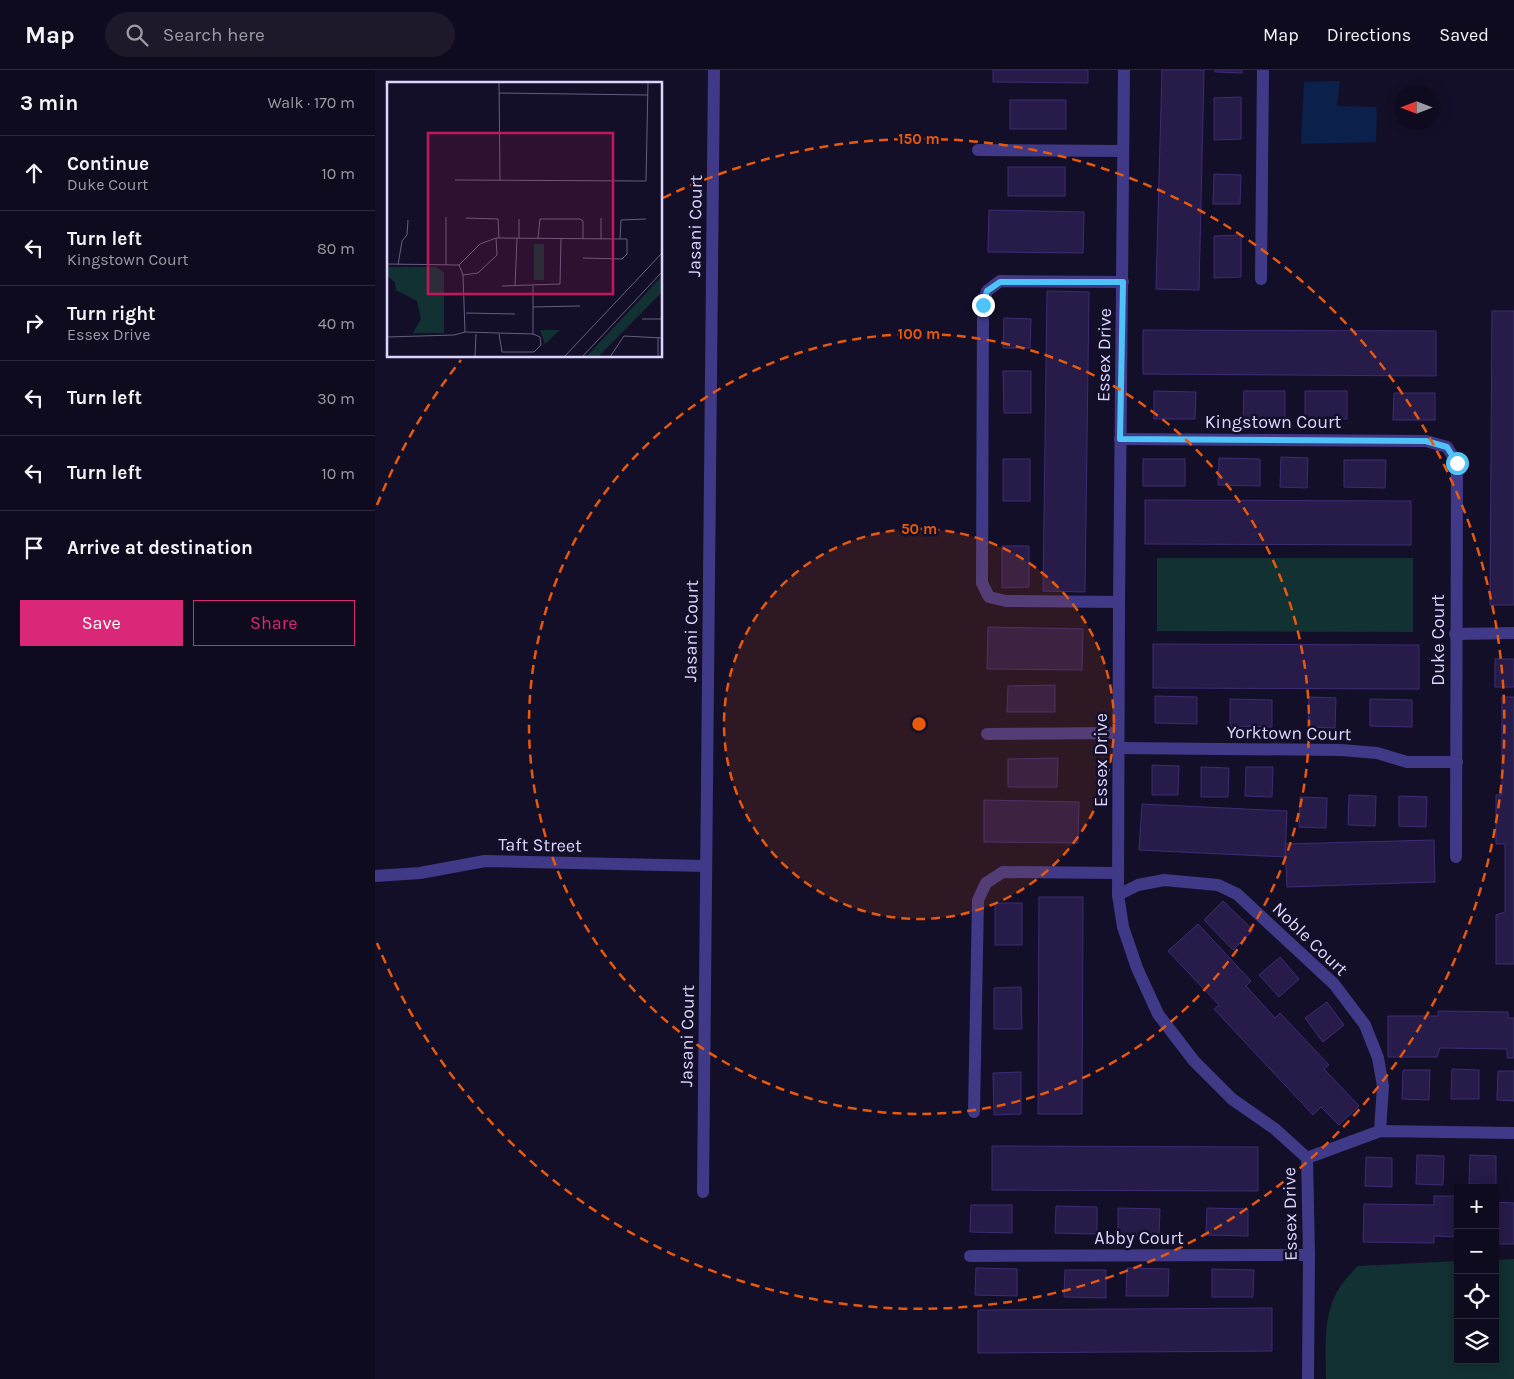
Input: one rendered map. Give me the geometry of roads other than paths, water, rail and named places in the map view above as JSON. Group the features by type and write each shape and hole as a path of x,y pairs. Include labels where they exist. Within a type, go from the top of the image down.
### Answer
{"street":[{"name":"Jasani Court","path":"703,1192 714,70"},
{"name":"Essex Drive","path":"1124,70 1118,895 1123,927 1137,968 1158,1014 1194,1061 1232,1099 1275,1129 1307,1158 1309,1255 1308,1379"},
{"path":"1261,279 1263,70"},
{"path":"978,150 1123,151"},
{"path":"1119,602 1007,601 989,597 982,583 983,305 987,291 1000,282 1123,282"},
{"name":"Kingstown Court","path":"1120,439 1426,441"},
{"name":"Duke Court","path":"1426,441 1447,447 1457,463 1455,634 1456,857"},
{"path":"1455,634 1514,633"},
{"path":"987,734 1118,733"},
{"name":"Yorktown Court","path":"1119,748 1341,750 1377,753 1407,762 1457,762"},
{"name":"Taft Street","path":"375,876 420,873 485,861 706,866"},
{"path":"973,1112 978,900 986,883 1003,872 1117,873"},
{"name":"Noble Court","path":"1118,895 1138,885 1164,880 1218,885 1237,894 1333,984 1365,1025 1378,1058 1383,1086 1380,1131"},
{"path":"1307,1158 1380,1131 1514,1133"},
{"name":"Abby Court","path":"970,1256 1309,1255"}],"water":[{"path":"1340,81 1337,106 1377,107 1376,142 1301,144 1304,82"}]}
